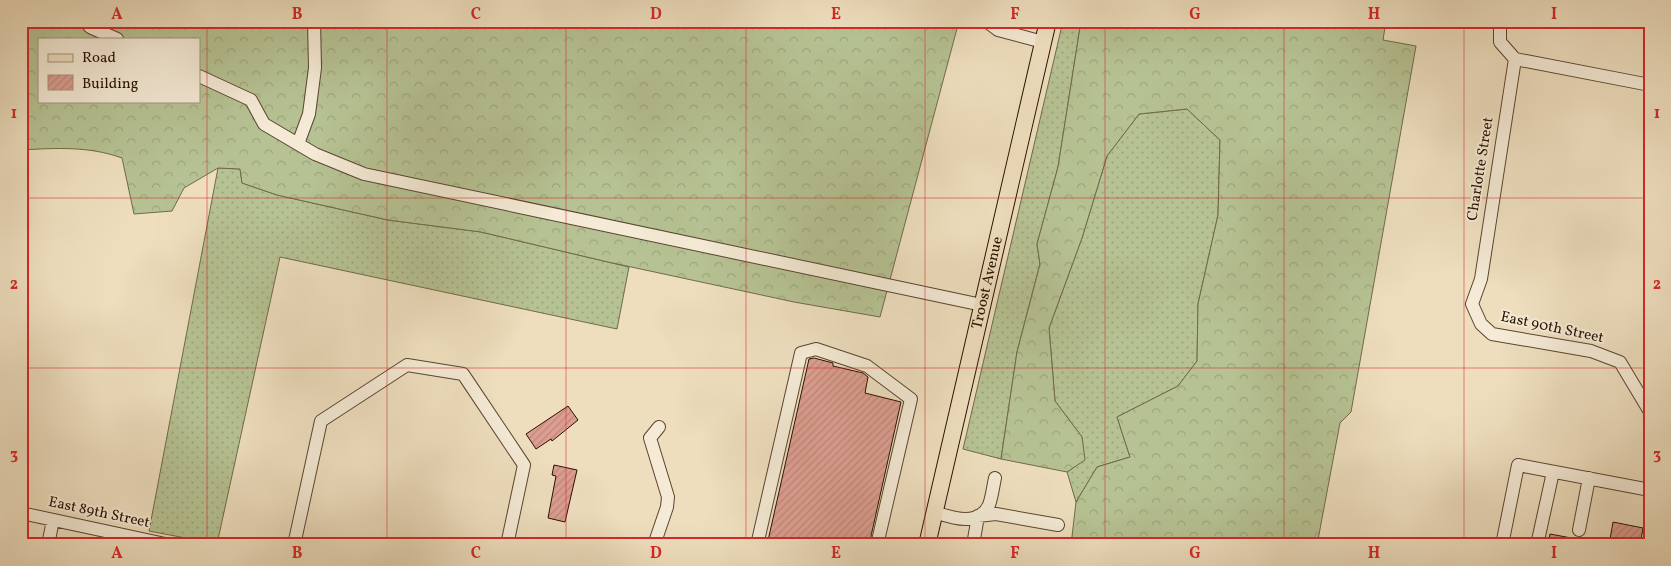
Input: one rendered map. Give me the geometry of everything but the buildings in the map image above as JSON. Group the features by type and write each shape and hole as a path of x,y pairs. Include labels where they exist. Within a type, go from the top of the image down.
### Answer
{"main road":[{"name":"Troost Avenue","path":"927,545 1048,21"}],"street":[{"path":"85,21 90,27 115,38"},
{"path":"298,144 309,114 315,68 314,21"},
{"path":"986,21 989,26 998,30 1043,42"},
{"path":"1500,21 1500,42 1515,60 1650,85"},
{"name":"Charlotte Street","path":"1481,324 1472,304 1481,279 1515,60"},
{"path":"200,76 251,100 264,124 315,154 364,174 982,305"},
{"name":"East 90th Street","path":"1481,324 1492,334 1591,351 1620,362 1650,412"},
{"path":"757,545 801,353 816,348 867,366 911,399 878,545"},
{"path":"294,545 321,421 407,365 463,374 524,465 507,545"},
{"path":"654,545 667,507 668,497 650,438 659,427"},
{"path":"1502,545 1518,465 1650,490"},
{"path":"1537,545 1553,472"},
{"path":"973,545 978,516 989,505 995,478"},
{"path":"1579,530 1589,478"},
{"path":"934,512 961,520 996,514 1058,524"},
{"name":"East 89th Street","path":"21,513 170,545"},
{"path":"48,545 53,520"}],"green space":[{"path":"21,21 959,21 880,317 794,302 608,262 481,232 388,220 277,195 242,183 240,169 218,168 184,188 172,211 134,214 122,158 97,151 60,148 21,150"},
{"path":"1063,21 1081,21 1058,167 1037,244 1040,264 1017,352 1001,459 963,449"},
{"path":"1081,21 1386,21 1383,40 1416,46 1351,412 1340,423 1317,545 1071,545 1076,502 1097,467 1130,457 1117,417 1178,386 1197,361 1198,304 1218,215 1220,140 1187,109 1139,114 1107,156 1082,238 1049,328 1055,401 1082,437 1085,460 1067,472 1001,459 1017,352 1040,264 1037,244 1058,167"},
{"path":"1187,109 1220,140 1218,215 1198,304 1197,361 1178,386 1117,417 1130,457 1097,467 1076,502 1067,472 1084,460 1082,437 1055,401 1049,328 1082,238 1107,156 1139,114"},
{"path":"218,168 240,169 242,183 277,195 388,220 481,232 629,267 617,329 280,257 217,544 149,531"}]}
